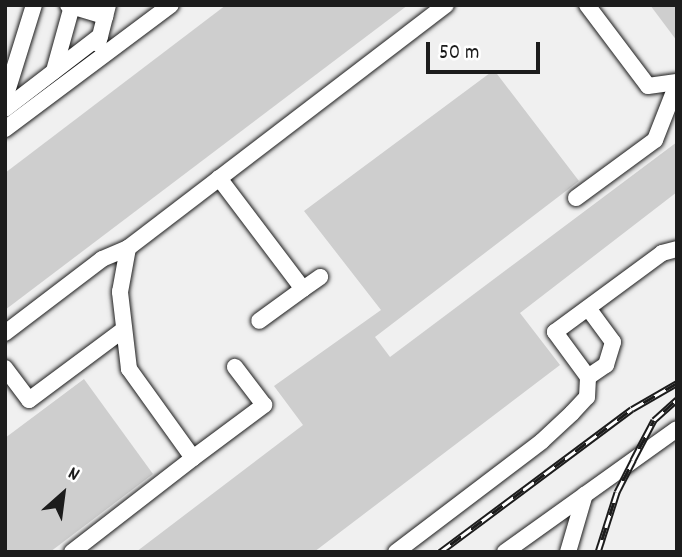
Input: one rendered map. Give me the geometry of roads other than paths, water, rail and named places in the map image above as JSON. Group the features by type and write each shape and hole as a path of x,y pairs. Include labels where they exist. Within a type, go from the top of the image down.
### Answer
{"street":[{"path":"5,98 34,5"},
{"path":"5,129 170,5"},
{"path":"5,333 102,259 128,248 446,5"},
{"path":"576,198 655,140 677,83 649,86 587,5"},
{"path":"54,71 70,6 107,11 93,63"},
{"path":"5,109 100,36"},
{"path":"219,178 303,289"},
{"path":"128,248 120,292 122,330 129,369 193,458"},
{"path":"396,552 542,441 587,397 588,377 555,332 662,253 677,248"},
{"path":"259,321 320,277"},
{"path":"588,307 613,342 606,365 588,377"},
{"path":"5,368 29,400 122,330"},
{"path":"72,552 264,405 235,367"},
{"path":"505,552 677,429"},
{"path":"568,552 585,494"}],"railway":[{"path":"440,552 632,409 677,383"},
{"path":"598,552 617,492 633,460 654,420 677,399"}]}
